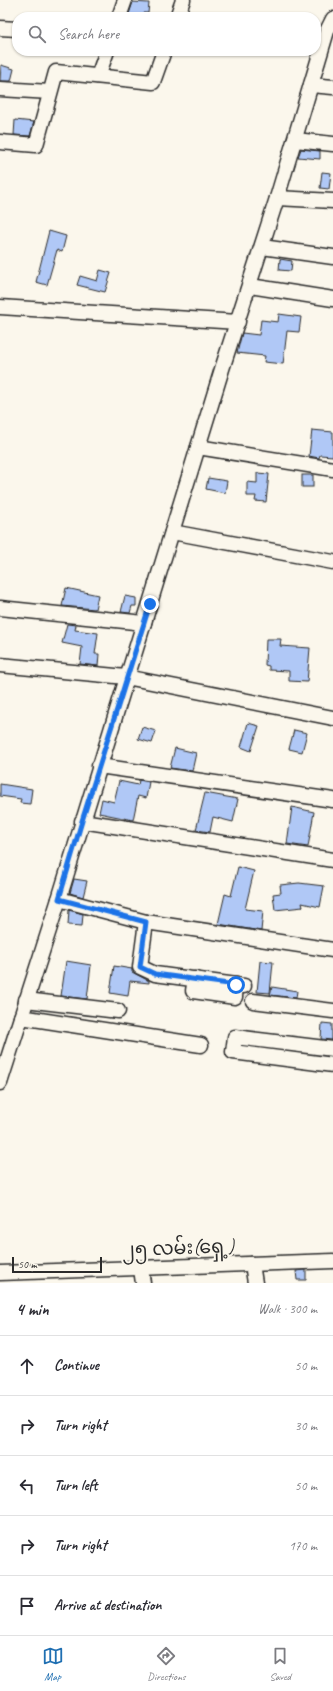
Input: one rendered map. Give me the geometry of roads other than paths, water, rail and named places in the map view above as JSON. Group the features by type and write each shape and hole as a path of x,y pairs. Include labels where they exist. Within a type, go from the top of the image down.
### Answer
{"street":[{"path":"121,12 125,0"},
{"path":"178,12 183,0"},
{"path":"0,1083 59,899 126,677 250,286 311,85 331,27"},
{"path":"0,28 12,29"},
{"path":"98,76 105,56"},
{"path":"0,142 36,145 56,72 153,82 162,56"},
{"path":"311,85 333,87"},
{"path":"0,89 50,92"},
{"path":"295,140 333,144"},
{"path":"277,198 333,202"},
{"path":"262,247 333,257"},
{"path":"250,286 333,299"},
{"path":"0,307 238,322"},
{"path":"198,447 333,469"},
{"path":"172,532 333,562"},
{"path":"0,608 144,623"},
{"path":"0,665 126,677 333,718"},
{"path":"99,766 333,800"},
{"path":"82,821 333,860"},
{"path":"59,899 146,922 333,950"},
{"path":"146,922 140,967 155,974 240,985"},
{"path":"26,1000 118,1011"},
{"path":"253,1001 333,1011"},
{"path":"21,1017 201,1045"},
{"path":"333,1049 235,1037 233,1052 333,1065"},
{"path":"276,1057 277,1042"},
{"path":"300,1060 301,1045"},
{"name":"၂၅ လမ်း(ရှေ့)","path":"0,1273 57,1277 141,1269 333,1261"},
{"path":"252,1264 255,1283"},
{"path":"141,1269 143,1283"}]}
